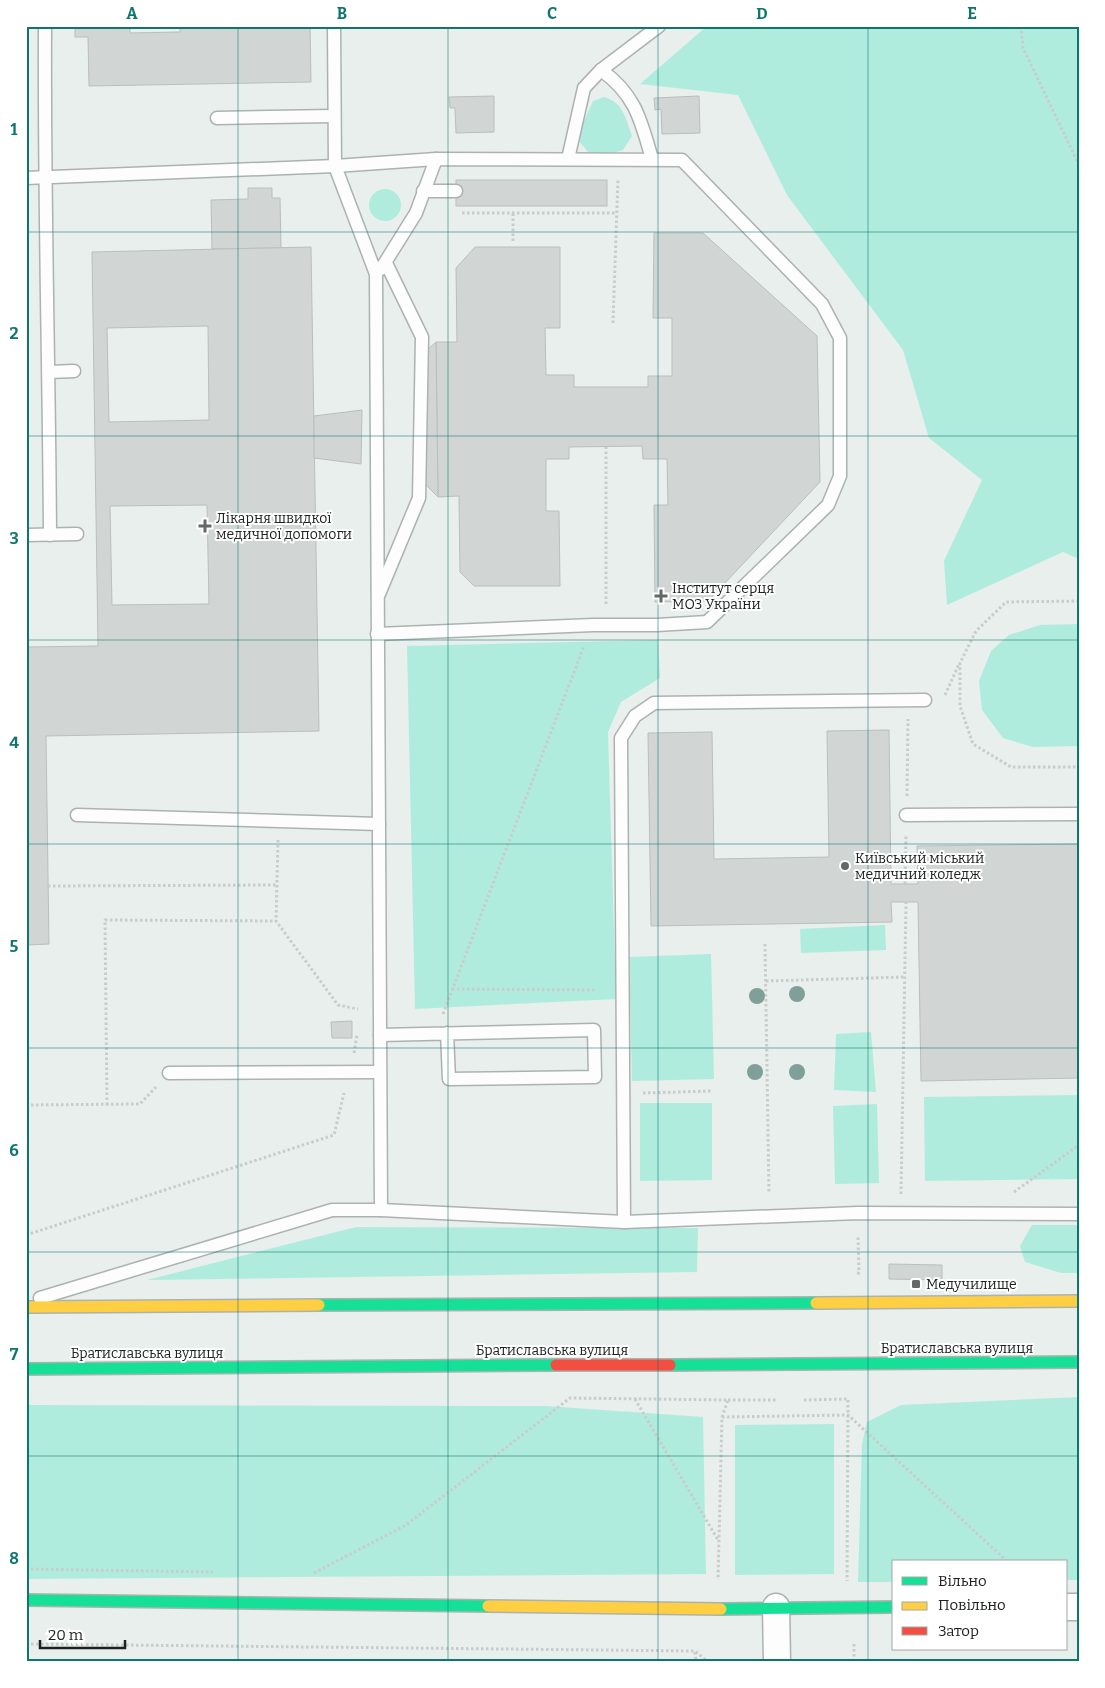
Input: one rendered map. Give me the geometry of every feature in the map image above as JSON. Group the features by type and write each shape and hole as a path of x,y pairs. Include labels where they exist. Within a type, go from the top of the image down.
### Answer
{"main road":[{"path":"26,1307 1079,1301"},
{"name":"Братиславська вулиця","path":"26,1369 1079,1362"},
{"path":"26,1600 713,1609 892,1607"}],"street":[{"path":"776,1607 777,1662"}],"lane":[{"path":"45,26 44,177 49,372 50,535"},
{"path":"334,26 335,166 376,274 380,1210"},
{"path":"568,159 584,88 601,70 659,26"},
{"path":"601,70 616,81 639,113 652,160"},
{"path":"217,118 334,116"},
{"path":"26,178 335,166 436,158 682,160 822,304 840,338 840,476 828,505 707,622 378,634"},
{"path":"376,274 386,263 416,213 436,158"},
{"path":"423,191 456,191"},
{"path":"377,599 420,498 422,337 386,263"},
{"path":"49,372 74,372"},
{"path":"26,535 77,534"},
{"path":"624,1222 621,738 635,716 654,702 926,700"},
{"path":"77,814 378,824"},
{"path":"906,815 1079,814"},
{"path":"380,1030 447,1033 594,1030 595,1077 449,1079 447,1033"},
{"path":"169,1073 380,1072"},
{"path":"26,1302 332,1210 380,1210 624,1222 858,1212 1079,1214"}],"path":[{"path":"1021,26 1023,48 1079,165"},
{"path":"613,324 619,159"},
{"path":"416,213 617,213"},
{"path":"513,213 513,241"},
{"path":"441,1019 599,625 606,447"},
{"path":"926,700 946,694 976,631 1006,602 1079,602"},
{"path":"960,663 960,706 973,744 1011,767 1079,767"},
{"path":"26,1235 334,1135 350,1072 359,1026 358,1008 338,1004 276,921 279,821"},
{"path":"48,886 276,885"},
{"path":"901,1194 906,902"},
{"path":"106,1104 105,920 276,921"},
{"path":"765,944 769,1194"},
{"path":"766,981 905,977"},
{"path":"452,989 595,990"},
{"path":"359,1026 380,1030"},
{"path":"26,1104 140,1104 169,1073"},
{"path":"623,1093 712,1092"},
{"path":"1012,1194 1079,1145"},
{"path":"852,1273 859,1273 858,1237"},
{"path":"314,1573 406,1525 570,1398 777,1400"},
{"path":"635,1399 719,1540"},
{"path":"804,1400 848,1399 847,1584"},
{"path":"718,1584 722,1417 728,1400"},
{"path":"722,1417 848,1415 1006,1560"},
{"path":"26,1644 696,1651 708,1662"},
{"path":"854,1644 854,1662"},
{"path":"696,1651 696,1662"}],"green space":[{"path":"707,26 1079,26 1079,559 1063,552 947,605 944,561 982,480 929,438 903,350 787,195 738,95 640,84"},
{"path":"604,97 620,107 632,136 623,150 605,155 588,152 579,141 580,130 593,101"},
{"path":"385,189 397,193 401,205 397,217 385,221 373,217 369,205 373,193"},
{"path":"1079,624 1079,746 1033,747 1003,738 982,710 979,681 991,651 1009,635 1040,625"},
{"path":"658,640 660,678 621,702 608,732 616,999 415,1009 407,646"},
{"path":"885,925 886,950 801,953 800,929"},
{"path":"711,954 714,1079 632,1081 629,957"},
{"path":"871,1032 876,1092 834,1090 836,1034"},
{"path":"1079,1095 1079,1179 925,1181 924,1097"},
{"path":"640,1103 712,1103 712,1180 640,1181"},
{"path":"877,1104 879,1183 835,1184 833,1106"},
{"path":"1032,1225 1079,1225 1079,1273 1061,1273 1025,1262 1020,1246"},
{"path":"356,1227 698,1228 697,1272 147,1280"},
{"path":"1079,1397 1079,1580 1068,1580 1068,1560 892,1560 892,1582 858,1582 862,1444 867,1422 901,1405"},
{"path":"26,1405 546,1406 703,1417 706,1574 26,1579"},
{"path":"834,1424 834,1574 735,1575 735,1425"}],"building":[{"path":"75,26 130,26 130,33 180,32 180,26 310,26 311,82 89,86 88,37 75,37"},
{"path":"494,96 494,132 456,133 455,108 450,108 449,97"},
{"path":"699,96 700,133 662,134 661,109 655,110 654,98"},
{"path":"456,180 607,180 607,206 456,206"},
{"path":"248,188 272,188 272,198 280,198 281,248 212,249 211,200 248,199"},
{"path":"654,233 703,233 817,336 820,482 708,601 655,602 654,505 668,505 667,459 643,459 642,446 569,447 569,459 546,459 546,511 559,511 560,586 474,586 460,572 459,496 438,497 436,342 457,342 456,268 475,247 560,247 560,328 545,328 546,375 574,375 574,387 648,387 648,376 672,376 672,318 653,318"},
{"path":"311,247 319,731 46,736 49,944 26,945 26,647 98,646 92,252","holes":["208,326 209,420 109,422 107,328","207,505 209,604 112,605 110,506"]},
{"path":"436,342 438,497 416,475 415,361"},
{"path":"362,410 361,464 314,458 314,416"},
{"path":"889,730 891,884 918,884 917,846 1079,844 1079,1078 921,1081 918,902 891,902 892,922 651,926 648,733 712,732 714,859 829,857 827,731"},
{"path":"352,1021 352,1038 332,1038 331,1022"},
{"path":"889,1264 942,1265 942,1280 889,1279"}],"traffic: fast":[{"path":"319,1305 816,1303"},
{"path":"670,1365 1079,1362"},
{"path":"26,1369 556,1365"},
{"path":"26,1600 488,1606"},
{"path":"721,1609 892,1607"}],"traffic: slow":[{"path":"816,1303 1079,1301"},
{"path":"26,1307 319,1305"},
{"path":"488,1606 721,1609"}],"traffic: jam":[{"path":"556,1365 670,1365"}],"place":[{"name":"Лікарня швидкої медичної допомоги","path":"205,526"},
{"name":"Інститут серця МОЗ України","path":"661,596"},
{"name":"Київський міський медичний коледж","path":"845,866"},
{"name":"Медучилище","path":"916,1284"}]}
